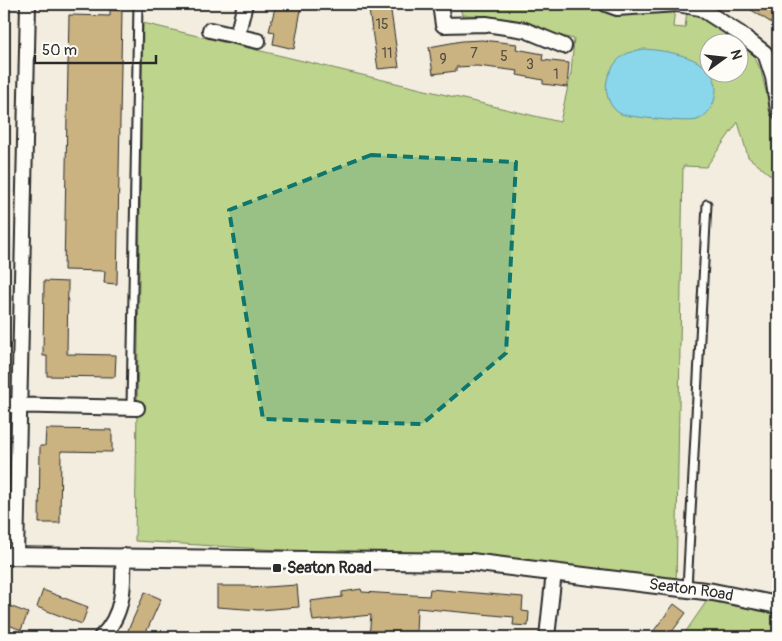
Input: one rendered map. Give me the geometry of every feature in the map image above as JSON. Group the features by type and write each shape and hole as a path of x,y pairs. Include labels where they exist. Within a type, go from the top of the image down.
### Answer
{"street":[{"path":"10,556 19,405 28,4"},
{"path":"237,36 245,4"},
{"path":"440,4 443,25 486,24 525,30 564,46"},
{"path":"606,4 617,8 677,4 700,8 739,33 765,53 774,77 778,110"},
{"path":"210,30 258,41"},
{"path":"4,405 134,408"},
{"name":"Seaton Road","path":"10,556 471,562 687,589 778,605"},
{"path":"101,637 118,614 124,588 123,556"},
{"path":"547,637 554,572"}],"lane":[{"path":"134,408 138,4"},
{"path":"687,589 707,204"}],"highlighted area":[{"path":"371,155 516,162 506,353 422,424 263,419 229,210"}],"green space":[{"path":"459,4 586,4 613,13 630,15 675,9 673,27 685,28 687,11 702,16 724,32 700,32 700,82 750,82 750,52 754,56 761,71 772,116 778,126 778,181 748,157 738,122 706,167 683,166 676,588 471,562 135,541 143,23 560,122 571,73 574,39 492,17 462,15"},
{"path":"713,592 778,605 778,637 682,637"}],"water":[{"path":"644,49 669,52 695,60 700,64 700,82 715,82 716,87 714,101 710,110 700,119 692,121 635,117 616,111 609,102 606,91 607,79 615,63 622,56"}],"building":[{"path":"276,4 302,4 294,49 273,44 275,32 269,31"},
{"path":"368,4 390,4 399,67 378,69"},
{"path":"742,4 778,4 778,27"},
{"path":"110,10 122,11 117,284 104,283 105,271 64,270 69,15 110,16"},
{"path":"482,40 517,44 516,49 543,54 542,60 569,63 567,87 543,84 543,80 517,75 518,71 477,66 456,67 456,71 433,74 429,47 462,41"},
{"path":"44,281 68,282 67,354 116,355 115,377 47,376 47,356 43,356"},
{"path":"46,429 112,430 112,452 61,451 60,523 39,523 40,446 45,446"},
{"path":"297,585 299,607 259,610 217,607 217,586 251,586 251,588"},
{"path":"361,589 362,592 429,596 430,589 523,597 522,611 529,612 528,626 513,625 514,617 417,608 416,634 412,633 412,637 369,637 371,615 313,621 310,601 342,597 342,592"},
{"path":"43,590 88,607 82,624 37,607"},
{"path":"145,592 161,599 144,637 125,637"},
{"path":"4,604 28,613 21,630 4,623"},
{"path":"674,604 686,613 668,637 649,637"}],"place":[{"name":"Seaton Road","path":"277,568"}]}
